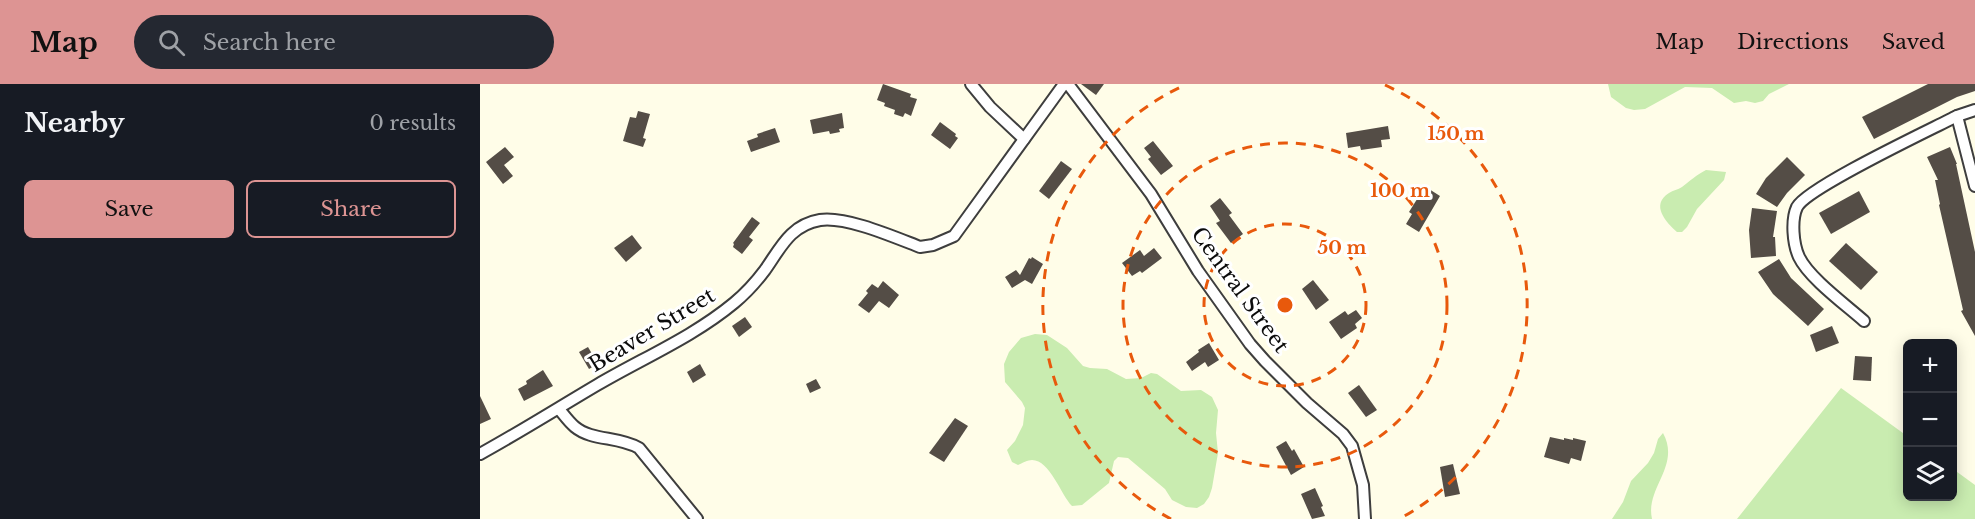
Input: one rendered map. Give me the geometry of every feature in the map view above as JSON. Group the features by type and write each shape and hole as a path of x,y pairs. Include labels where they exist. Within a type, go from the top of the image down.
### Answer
{"street":[{"path":"971,84 990,107 1023,139"},
{"name":"Beaver Street","path":"480,454 598,385 690,335 722,313 756,281 784,240 796,229 820,220 844,222 920,247 933,246 954,236 1023,139 1066,84"},
{"name":"Central Street","path":"1066,84 1150,194 1198,271 1250,344 1307,403 1343,434 1352,446 1363,485 1365,519"},
{"path":"1864,321 1806,268 1798,255 1794,241 1794,216 1798,206 1812,192 1957,116 1975,110"},
{"path":"1957,116 1975,186"},
{"path":"559,409 582,432 594,437 627,442 639,448 697,519"}],"green space":[{"path":"1608,84 1789,84 1769,94 1763,101 1755,103 1746,101 1734,103 1712,88 1685,87 1645,109 1634,110 1626,108 1611,97"},
{"path":"1706,170 1726,172 1724,180 1697,209 1687,227 1682,232 1677,232 1662,213 1660,208 1663,198"},
{"path":"1035,334 1047,335 1067,348 1083,366 1107,369 1126,379 1141,378 1151,373 1157,374 1181,391 1201,390 1212,397 1218,410 1216,433 1218,453 1212,488 1204,504 1197,508 1186,507 1172,500 1165,489 1128,458 1118,457 1114,461 1109,483 1082,505 1072,506 1044,466 1032,460 1018,465 1012,462 1007,450 1015,441 1023,425 1025,408 1005,382 1004,364 1009,352 1021,338"},
{"path":"1841,388 1903,433 1903,501 1957,501 1957,472 1975,485 1975,519 1737,519"},
{"path":"1663,433 1668,456 1666,467 1653,497 1652,519 1612,519 1623,502 1631,481 1648,463"}],"building":[{"path":"883,84 911,94 910,97 917,99 911,116 905,113 903,117 894,114 895,110 884,106 885,103 877,100"},
{"path":"1081,84 1104,84 1096,95"},
{"path":"1928,84 1975,84 1975,91 1957,97 1874,139 1862,117"},
{"path":"638,111 650,114 643,138 646,139 643,147 623,141 630,117 636,118"},
{"path":"842,113 844,128 839,129 840,132 830,134 829,131 813,134 810,120"},
{"path":"940,122 958,138 950,149 931,135"},
{"path":"1388,126 1390,139 1381,140 1382,147 1361,150 1360,146 1348,148 1346,133"},
{"path":"775,128 780,142 751,152 747,141 758,137 757,134"},
{"path":"1153,141 1173,166 1161,175 1148,159 1151,157 1144,148"},
{"path":"505,147 514,157 504,165 513,176 503,184 486,162"},
{"path":"1950,147 1957,164 1975,252 1975,336 1961,311 1963,310 1939,205 1935,180 1938,180 1927,157"},
{"path":"1787,157 1805,175 1777,207 1756,194 1766,178"},
{"path":"1061,161 1072,169 1049,199 1039,191"},
{"path":"1429,189 1440,196 1419,232 1406,224 1412,214 1409,212 1419,196 1424,198"},
{"path":"1859,191 1870,212 1831,234 1819,213"},
{"path":"1220,198 1232,213 1229,215 1243,234 1231,243 1216,223 1220,221 1210,206"},
{"path":"1752,208 1777,211 1773,237 1775,237 1776,256 1751,258 1749,230"},
{"path":"752,217 760,223 749,237 753,240 742,254 733,247 733,243"},
{"path":"632,235 642,248 626,262 614,248"},
{"path":"1846,243 1878,272 1861,290 1829,261"},
{"path":"1154,248 1162,258 1142,273 1140,271 1132,276 1122,263 1140,250 1144,256"},
{"path":"1032,257 1043,264 1032,284 1025,280 1012,288 1005,277 1016,270 1020,275 1029,258"},
{"path":"1779,259 1791,278 1824,309 1808,326 1773,294 1758,272"},
{"path":"1313,280 1329,300 1316,310 1302,289"},
{"path":"883,281 899,295 889,308 879,301 869,313 858,305 872,284 878,288"},
{"path":"1356,310 1362,318 1355,324 1357,328 1341,339 1329,322 1345,311 1348,315"},
{"path":"745,317 752,327 739,337 732,326"},
{"path":"1832,326 1839,343 1816,352 1810,335"},
{"path":"1209,343 1219,360 1208,367 1205,362 1192,371 1186,362"},
{"path":"588,347 598,364 589,369 579,352"},
{"path":"1855,356 1872,357 1871,381 1853,380"},
{"path":"700,364 706,375 693,383 687,372"},
{"path":"543,370 553,386 524,401 518,389"},
{"path":"816,379 821,388 810,393 806,384"},
{"path":"1359,385 1377,410 1366,417 1348,393"},
{"path":"480,396 491,419 480,424"},
{"path":"955,418 968,426 944,462 929,453"},
{"path":"1550,437 1586,441 1581,461 1571,458 1569,464 1544,457"},
{"path":"1286,441 1292,451 1294,449 1304,467 1291,475 1276,447"},
{"path":"1453,464 1460,494 1445,497 1440,467"},
{"path":"1315,488 1325,516 1312,519 1301,494"}]}
